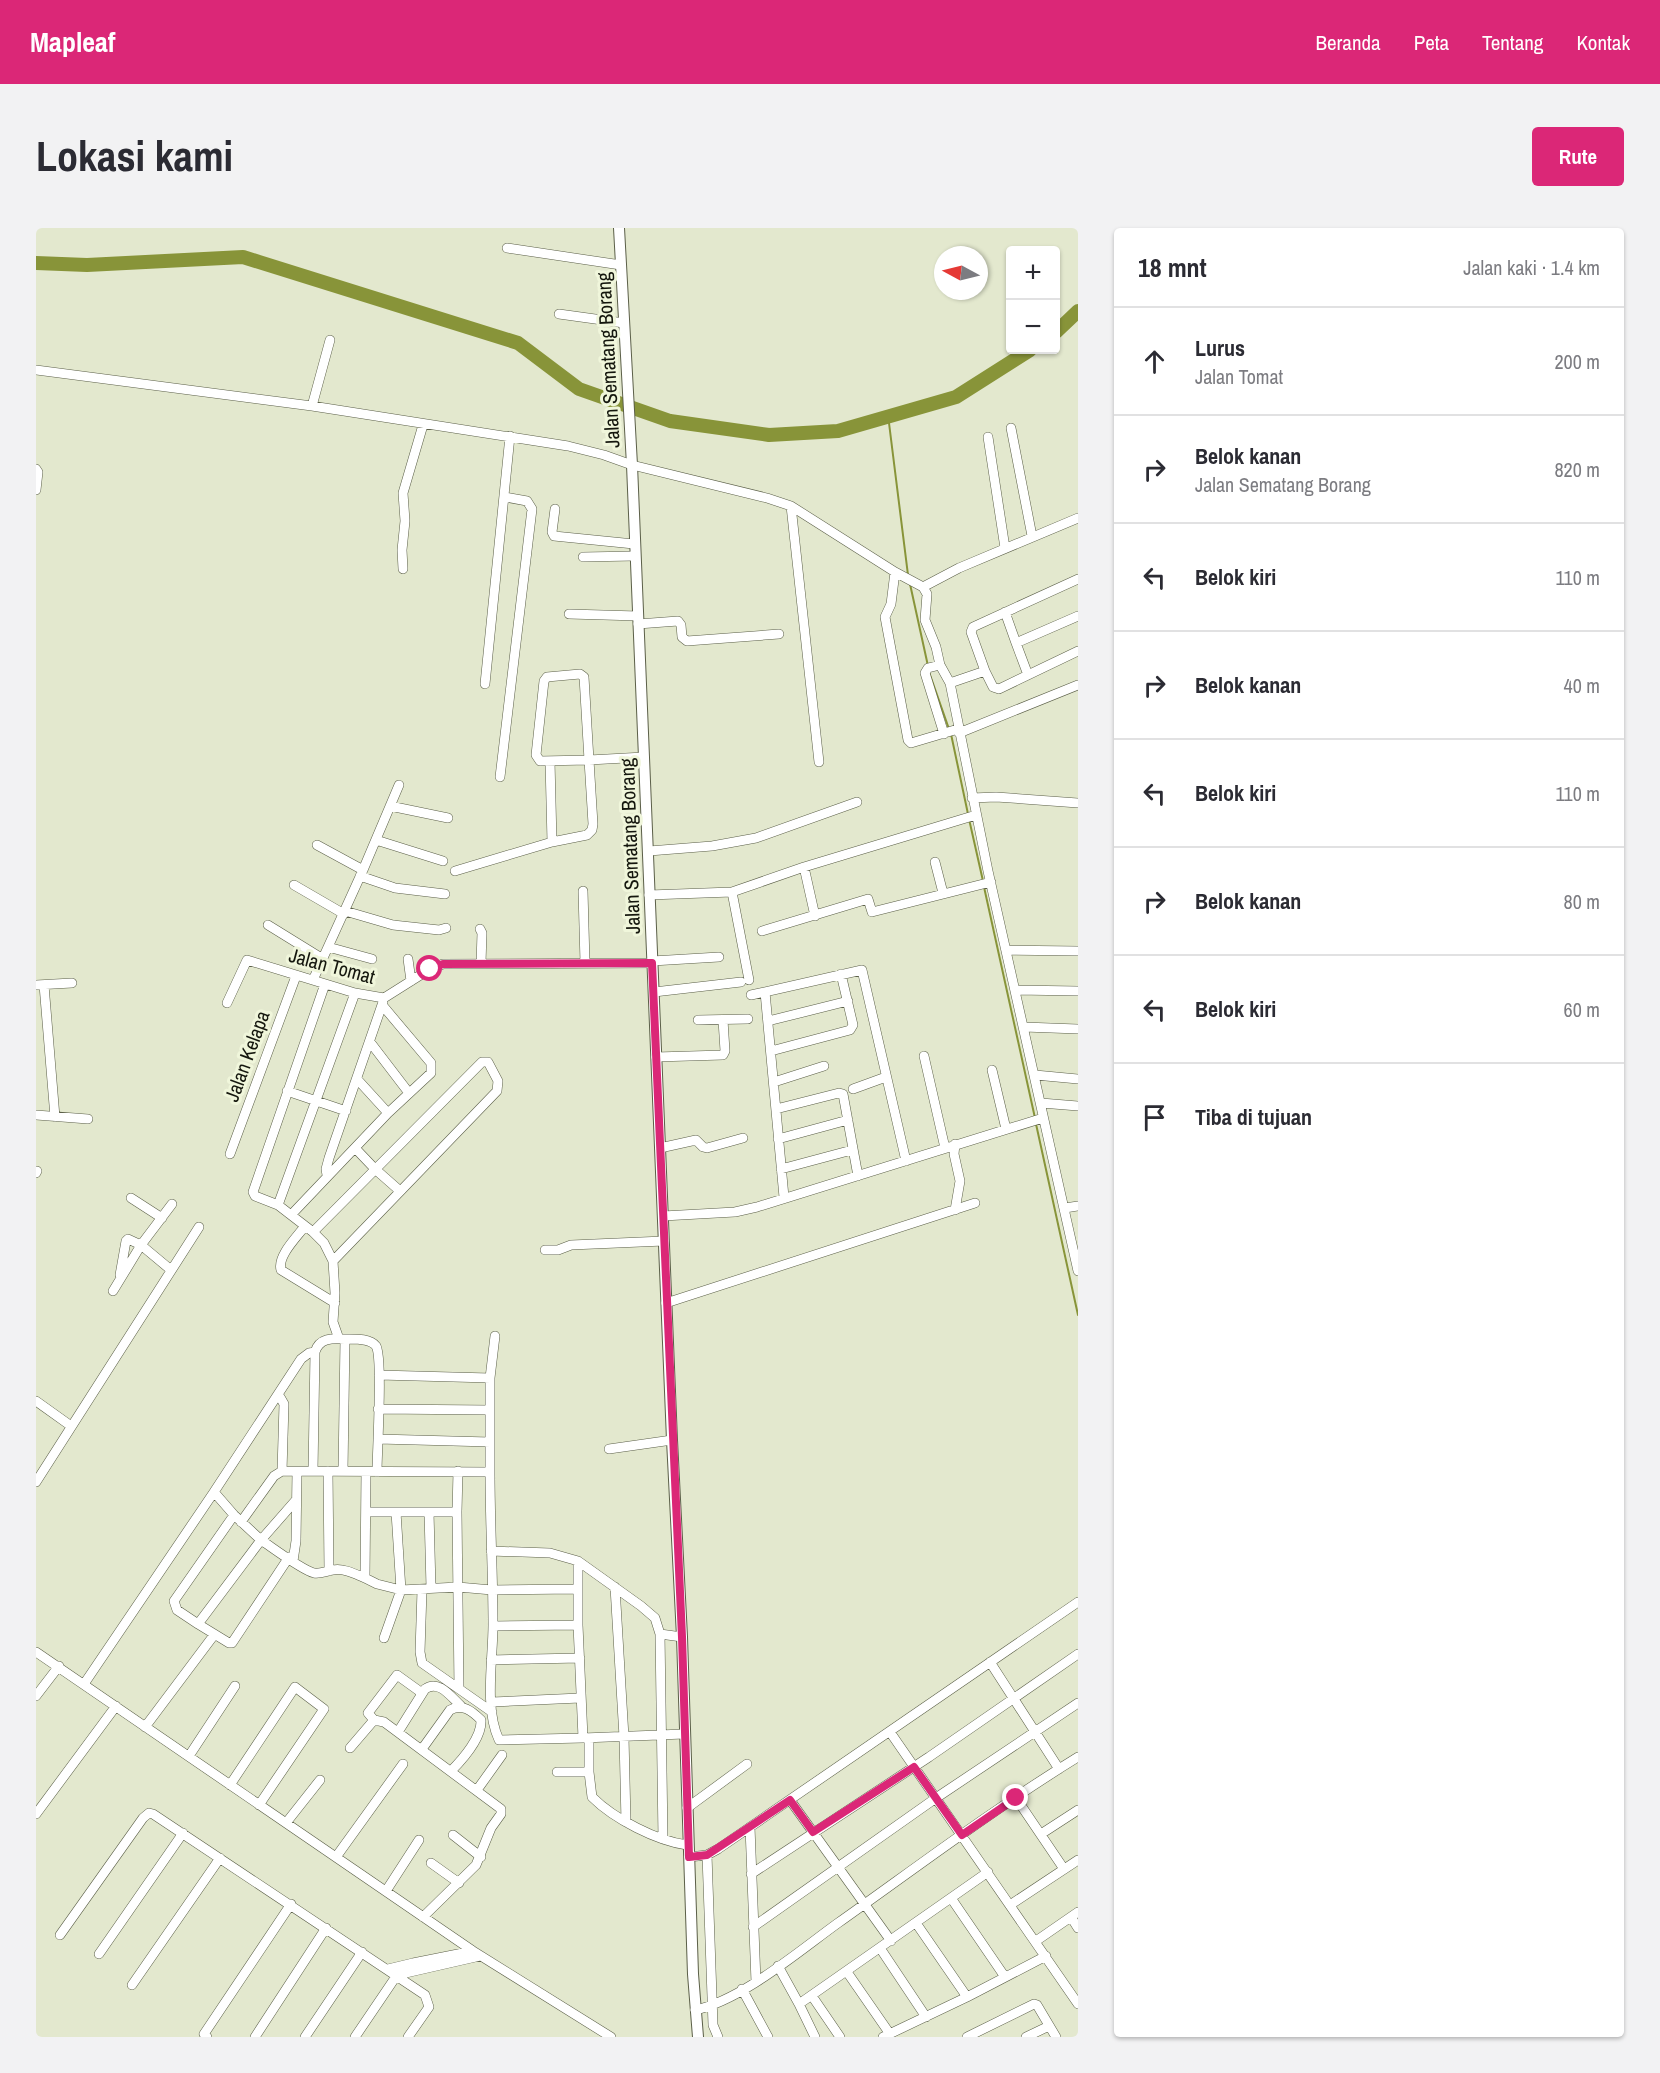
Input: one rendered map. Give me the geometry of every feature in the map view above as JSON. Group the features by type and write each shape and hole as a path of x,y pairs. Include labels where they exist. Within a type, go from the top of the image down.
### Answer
{"street":[{"name":"Jalan Sematang Borang","path":"619,228 614,264 618,322 626,360 632,465 663,1216 656,1241 666,1303 681,1734 687,1809 685,1844 689,1857 698,2037"},
{"path":"507,248 614,264"},
{"path":"559,314 618,322"},
{"path":"312,406 330,340"},
{"path":"36,370 312,406 568,446 791,506 895,572 920,585 927,594 925,620 936,647 934,666 925,674 952,732 972,798 970,817 984,883 1006,950 1016,990 1041,1103 1038,1119 1065,1208 1078,1271"},
{"path":"403,569 405,513 403,493 423,424"},
{"path":"1011,428 1032,536"},
{"path":"485,684 510,436"},
{"path":"988,437 1005,548"},
{"path":"36,469 38,472 36,490"},
{"path":"500,777 532,509 527,501 505,497"},
{"path":"791,506 819,762"},
{"path":"555,508 552,532 554,536 634,544"},
{"path":"920,585 1078,518"},
{"path":"583,557 634,556"},
{"path":"895,572 891,604 885,617 908,740 911,743 952,732 1078,686"},
{"path":"1078,579 973,627 971,630 985,671 995,689 1078,651"},
{"path":"1005,612 1028,675"},
{"path":"570,614 678,621 681,625 682,637 687,641 779,634"},
{"path":"1016,643 1078,616"},
{"path":"934,666 950,683 952,732"},
{"path":"950,683 985,671"},
{"path":"455,871 552,842 587,835 592,831 589,760 584,677 580,674 548,677 544,681 536,755 540,761 589,760 644,757"},
{"path":"550,761 552,842"},
{"path":"313,980 399,785"},
{"path":"972,798 996,797 1078,803"},
{"path":"649,851 712,846 756,838 857,802"},
{"path":"390,806 448,818"},
{"path":"649,895 732,892 804,867 970,817"},
{"path":"376,840 443,861"},
{"path":"317,844 362,873 394,888 445,894"},
{"path":"935,862 943,893"},
{"path":"804,867 816,916"},
{"path":"762,931 868,899 872,912 984,883"},
{"path":"294,885 344,912 393,925 440,930 446,928"},
{"path":"583,891 585,963"},
{"path":"654,992 745,981 732,892"},
{"path":"268,925 323,959"},
{"path":"480,929 482,933 481,963"},
{"path":"328,947 372,959"},
{"path":"1006,950 1078,951"},
{"name":"Jalan Tomat","path":"227,1003 247,960 383,1002 411,981 443,964 652,962 719,957"},
{"path":"408,959 411,981"},
{"path":"751,995 861,970 906,1161"},
{"path":"771,1051 850,1030 853,1025 842,974"},
{"name":"Jalan Kelapa","path":"231,1152 296,976"},
{"path":"55,1117 40,985 72,983"},
{"path":"326,984 253,1190 255,1196 278,1205 309,1229 324,1243 333,1262 335,1303 333,1322 342,1339 343,1471"},
{"path":"1016,990 1078,991"},
{"path":"765,992 784,1197"},
{"path":"278,1205 355,993"},
{"path":"768,1021 848,1001"},
{"path":"327,1175 327,1166 383,1002"},
{"path":"291,1215 327,1175 430,1073 431,1063 383,1002"},
{"path":"698,1020 748,1018"},
{"path":"656,1057 723,1055 725,1051 723,1020"},
{"path":"1024,1027 1078,1029"},
{"path":"370,1042 409,1093"},
{"path":"924,1056 954,1154 960,1186 955,1210"},
{"path":"333,1262 497,1091 498,1081 488,1062 482,1062 375,1169 309,1229 281,1260 281,1270 335,1303"},
{"path":"774,1082 824,1066"},
{"path":"992,1070 1006,1129"},
{"path":"1035,1075 1078,1079"},
{"path":"853,1089 886,1077"},
{"path":"357,1079 388,1113"},
{"path":"287,1091 346,1111"},
{"path":"776,1109 841,1094 858,1176"},
{"path":"1041,1103 1078,1106"},
{"path":"36,1115 88,1119"},
{"path":"663,1216 735,1212 1038,1119"},
{"path":"778,1139 848,1120"},
{"path":"660,1148 696,1140 707,1148 743,1138"},
{"path":"355,1148 400,1191"},
{"path":"782,1168 852,1150"},
{"path":"131,1198 162,1218"},
{"path":"666,1303 975,1203"},
{"path":"113,1291 141,1245 172,1204"},
{"path":"1065,1208 1078,1206"},
{"path":"36,1482 199,1227"},
{"path":"120,1278 126,1240 130,1239 141,1245 171,1270"},
{"path":"545,1250 558,1250 571,1245 656,1241"},
{"path":"495,1336 490,1378 490,1551 493,1626 491,1660 492,1707 495,1730 499,1740 681,1734"},
{"path":"314,1471 315,1352 321,1342 342,1339 369,1341 375,1346 380,1375 377,1472"},
{"path":"84,1684 301,1359 315,1352"},
{"path":"380,1375 490,1378"},
{"path":"277,1396 284,1404 282,1471"},
{"path":"36,1401 71,1426"},
{"path":"378,1409 490,1410"},
{"path":"378,1439 490,1442"},
{"path":"609,1449 672,1440"},
{"path":"297,1472 296,1541 291,1559 236,1641 229,1643 177,1610 174,1600 237,1518 274,1476 282,1471 490,1472"},
{"path":"328,1471 329,1571"},
{"path":"458,1471 459,1689"},
{"path":"365,1578 366,1472"},
{"path":"214,1492 261,1540 314,1573 346,1570 377,1584 401,1590 458,1587 492,1590 577,1589"},
{"path":"198,1624 261,1540 296,1500"},
{"path":"367,1512 457,1512"},
{"path":"384,1638 401,1590 396,1512"},
{"path":"429,1512 427,1589 420,1652 422,1664 459,1689 492,1707 580,1698"},
{"path":"490,1551 550,1553 578,1561 655,1618 662,1634 667,1840"},
{"path":"578,1561 580,1698 592,1797 626,1822 667,1840 685,1844"},
{"path":"615,1587 624,1737 626,1822"},
{"path":"689,1857 707,1855 750,1827 1078,1602"},
{"path":"493,1626 578,1626"},
{"path":"662,1634 678,1637"},
{"path":"145,1727 214,1635"},
{"path":"36,1652 476,1954 611,2037"},
{"path":"751,1874 914,1767 1078,1654"},
{"path":"491,1660 580,1658"},
{"path":"990,1662 1059,1769"},
{"path":"36,1696 59,1666"},
{"path":"422,1693 397,1675 368,1713 374,1720 384,1722 422,1749 501,1809 501,1814 490,1828 481,1857 476,1865 423,1917"},
{"path":"398,1732 422,1693 429,1685 436,1685 461,1706 474,1713 482,1723 468,1750 451,1771"},
{"path":"189,1756 235,1686"},
{"path":"230,1785 295,1687 324,1709 259,1805"},
{"path":"753,1927 936,1798 1078,1702"},
{"path":"36,1814 116,1706"},
{"path":"422,1749 450,1710 461,1706"},
{"path":"350,1748 374,1720"},
{"path":"890,1732 1078,2004"},
{"path":"477,1790 502,1755"},
{"path":"695,2010 712,2005 756,1982 962,1835 1078,1757"},
{"path":"336,1857 403,1764"},
{"path":"687,1809 747,1764"},
{"path":"556,1772 589,1772"},
{"path":"286,1823 320,1780"},
{"path":"1016,1798 1064,1869"},
{"path":"790,1800 891,1941"},
{"path":"1041,1834 1078,1810"},
{"path":"60,1935 143,1818 153,1814 425,1995 429,2003 427,2011 408,2037"},
{"path":"750,1827 756,1982"},
{"path":"99,1954 183,1833"},
{"path":"453,1835 481,1857"},
{"path":"386,1891 419,1840"},
{"path":"707,1855 713,2025 718,2037"},
{"path":"132,1985 220,1858"},
{"path":"1010,1905 1078,1860"},
{"path":"431,1863 459,1883"},
{"path":"799,2004 988,1872"},
{"path":"951,1898 1005,1977"},
{"path":"207,2037 204,2034 291,1904"},
{"path":"1036,1941 1074,1914 1078,1928"},
{"path":"916,1923 967,1997"},
{"path":"255,2037 326,1928"},
{"path":"880,1948 926,2017"},
{"path":"305,2037 362,1952"},
{"path":"355,2037 393,1972 476,1954"},
{"path":"847,1972 886,2035 1046,1956"},
{"path":"778,1966 815,2037"},
{"path":"742,1989 768,2037"},
{"path":"812,1996 840,2037"},
{"path":"967,2037 1034,2004 1037,2005 1056,2037"},
{"path":"1026,2037 1048,2026"}],"waterway":[{"path":"36,263 87,265 243,257 518,343 579,389 670,421 769,435 838,431 956,397 1024,354"},
{"path":"1060,328 1078,311"},
{"path":"888,415 908,575"},
{"path":"910,584 928,666"},
{"path":"929,672 949,729"},
{"path":"951,734 968,814"},
{"path":"969,819 983,881"},
{"path":"984,887 1035,1118"},
{"path":"1036,1124 1078,1315"}],"route":[{"path":"430,969 443,964 652,963 682,1637 689,1857 707,1855 718,1849 790,1800 813,1832 914,1767 962,1835 1016,1798"}]}
